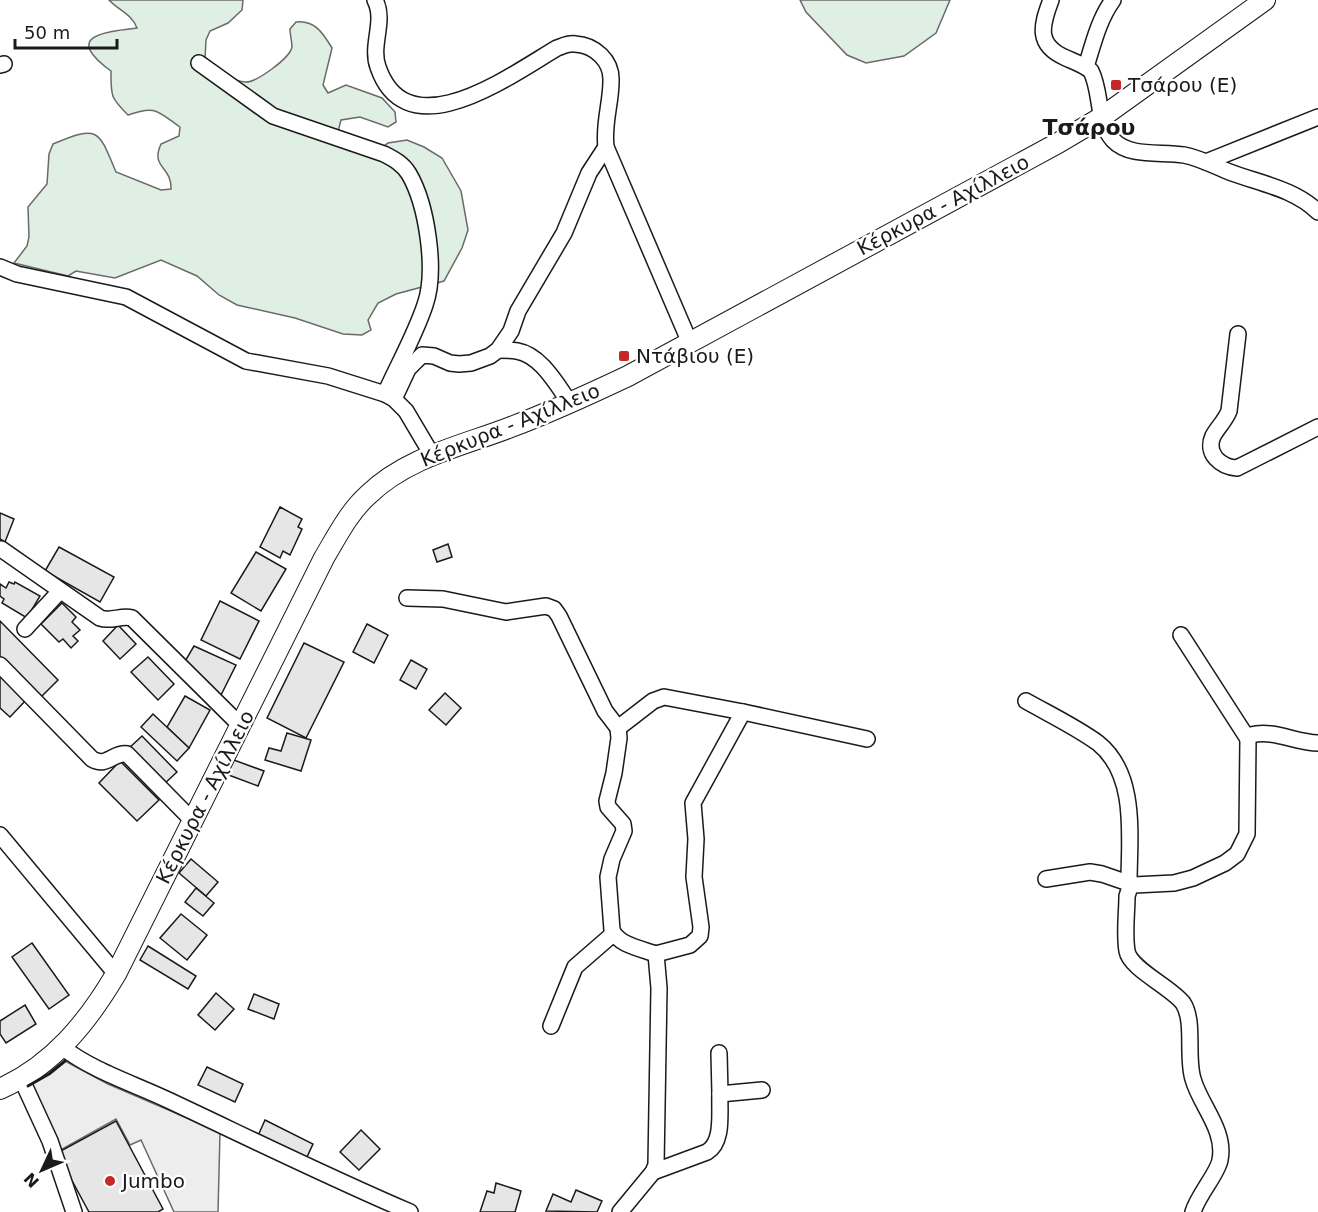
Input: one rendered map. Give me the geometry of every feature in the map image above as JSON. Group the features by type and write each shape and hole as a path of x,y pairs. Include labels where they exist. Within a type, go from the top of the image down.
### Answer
{"main road":[{"name":"Κέρκυρα - Αχίλλειο","path":"0,1089 21,1078 62,1047 86,1021 116,974 324,558 343,525 367,495 400,470 432,455 570,403 628,376 1102,117 1265,0"}],"street":[{"path":"375,0 380,10 375,58 378,69 391,92 412,105 436,106 467,97 489,88 557,48 569,44 585,45 601,55 612,80 604,133 606,147 690,343"},
{"path":"1051,0 1043,25 1045,40 1054,52 1086,67 1093,75 1102,117 1110,136 1123,148 1185,155 1290,193 1318,212"},
{"path":"1086,67 1099,26 1113,0"},
{"path":"199,63 254,105 273,116 384,154 395,160 409,174 425,219 430,251 430,284 425,305 389,397"},
{"path":"1206,162 1318,117"},
{"path":"389,397 408,369 422,355 434,356 459,364 479,360 498,350 511,331 518,311 564,233 589,173 606,147"},
{"path":"0,267 16,274 126,297 246,361 328,376 389,397 406,411 432,455"},
{"path":"1238,334 1229,411 1225,422 1214,435 1211,449 1215,457 1228,468 1238,468 1318,427"},
{"path":"498,350 517,351 530,356 548,373 570,403"},
{"path":"1,549 103,619 126,616 132,618 241,726"},
{"path":"25,629 60,591"},
{"path":"407,598 443,599 506,612 542,606 554,609 559,616 605,711 618,728 619,738 614,773 607,801 608,807 624,828 608,877 613,934 620,941 656,954 690,945 699,936 701,927 694,877 696,839 693,803 742,712"},
{"path":"1046,879 1090,872 1132,884 1174,883 1193,878 1237,854 1247,834 1248,739 1181,635"},
{"path":"0,665 92,759 105,763 118,754 127,754 192,820"},
{"path":"618,728 656,699 664,697 867,739"},
{"path":"1026,701 1099,744 1116,764 1124,782 1129,821 1132,884 1127,896 1127,953 1135,963 1177,996 1184,1005 1188,1015 1189,1059 1193,1079 1220,1139 1220,1161 1196,1202 1193,1212"},
{"path":"1248,739 1251,735 1262,732 1308,743 1318,743"},
{"path":"0,835 116,974"},
{"path":"552,1026 575,967 613,934"},
{"path":"620,1212 653,1172 656,1165 659,988 656,954"},
{"path":"62,1047 80,1061 374,1205 410,1212"},
{"path":"653,1172 713,1148 718,1138 719,1053"},
{"path":"21,1078 50,1142 74,1212"},
{"path":"720,1094 762,1090"}],"green space":[{"path":"109,0 243,0 242,10 228,23 210,31 206,40 205,59 223,74 245,82 264,74 290,52 292,47 290,29 296,22 308,23 318,29 332,48 323,85 328,93 346,85 382,98 395,112 396,122 388,127 360,117 341,120 336,139 341,146 350,151 380,149 388,143 407,140 442,158 461,191 468,230 462,248 444,281 396,294 378,303 368,320 371,330 362,335 343,334 295,318 237,305 219,295 197,276 161,260 115,278 76,271 68,276 14,263 27,246 28,207 47,184 49,154 53,144 80,134 95,135 105,147 116,172 161,190 171,189 168,176 158,158 158,152 161,144 179,136 180,127 156,111 145,110 128,115 113,96 111,71 90,50 89,43 101,34 137,28 128,16"},
{"path":"800,0 950,0 936,33 904,56 866,63 847,55 806,12"}],"shaded area":[{"path":"65,1061 108,1084 220,1132 218,1212 174,1212 141,1140 130,1145 116,1119 57,1152 28,1086 49,1074"}],"building":[{"path":"280,507 302,519 298,527 302,529 290,555 283,551 280,558 260,547"},
{"path":"0,513 14,519 5,542 0,539"},
{"path":"448,544 452,557 437,562 433,550"},
{"path":"59,547 114,577 100,602 45,571"},
{"path":"256,552 286,569 261,611 231,593"},
{"path":"9,582 14,584 15,582 40,596 27,618 2,603 4,599 0,596 0,584 6,588"},
{"path":"220,601 259,621 240,659 201,640"},
{"path":"62,603 76,617 72,622 80,630 73,636 78,641 71,648 63,639 59,642 41,624"},
{"path":"0,621 58,680 40,698 0,657"},
{"path":"367,624 388,635 374,663 353,652"},
{"path":"118,625 136,644 120,659 103,641"},
{"path":"304,643 344,662 306,738 267,718"},
{"path":"194,646 236,665 221,695 212,690 184,663"},
{"path":"148,657 174,684 158,700 131,672"},
{"path":"411,660 427,669 416,689 400,680"},
{"path":"0,673 27,699 10,717 0,708"},
{"path":"445,693 461,708 446,725 429,710"},
{"path":"185,696 210,710 189,748 167,727"},
{"path":"153,714 189,748 177,761 141,727"},
{"path":"287,733 311,740 301,771 265,760 269,748 281,751"},
{"path":"142,736 177,772 163,785 128,749"},
{"path":"231,759 264,771 258,786 226,774"},
{"path":"120,761 159,800 137,821 99,783"},
{"path":"191,859 218,882 206,896 179,873"},
{"path":"196,888 214,903 203,916 185,902"},
{"path":"181,914 207,935 187,960 160,938"},
{"path":"32,943 69,995 49,1009 12,957"},
{"path":"148,946 196,976 188,989 140,960"},
{"path":"216,993 234,1009 215,1030 198,1015"},
{"path":"254,994 279,1004 274,1019 248,1009"},
{"path":"25,1005 36,1024 6,1043 0,1034 0,1021"},
{"path":"207,1067 243,1084 235,1102 198,1085"},
{"path":"265,1120 313,1144 306,1159 257,1138"},
{"name":"Jumbo","path":"116,1121 163,1209 158,1212 89,1212 57,1153"},
{"path":"361,1130 380,1149 359,1170 340,1152"},
{"path":"496,1183 521,1191 515,1212 480,1212 487,1191 494,1193"},
{"path":"576,1190 602,1201 597,1212 546,1211 553,1194 571,1202"}],"wall":[{"path":"28,1086 49,1074 65,1061"}],"place":[{"name":"Τσάρου (E)","path":"1116,85"},
{"name":"Ντάβιου (E)","path":"624,356"},
{"name":"Jumbo","path":"110,1181"}],"district":[{"name":"Τσάρου","path":"1089,127"}]}
